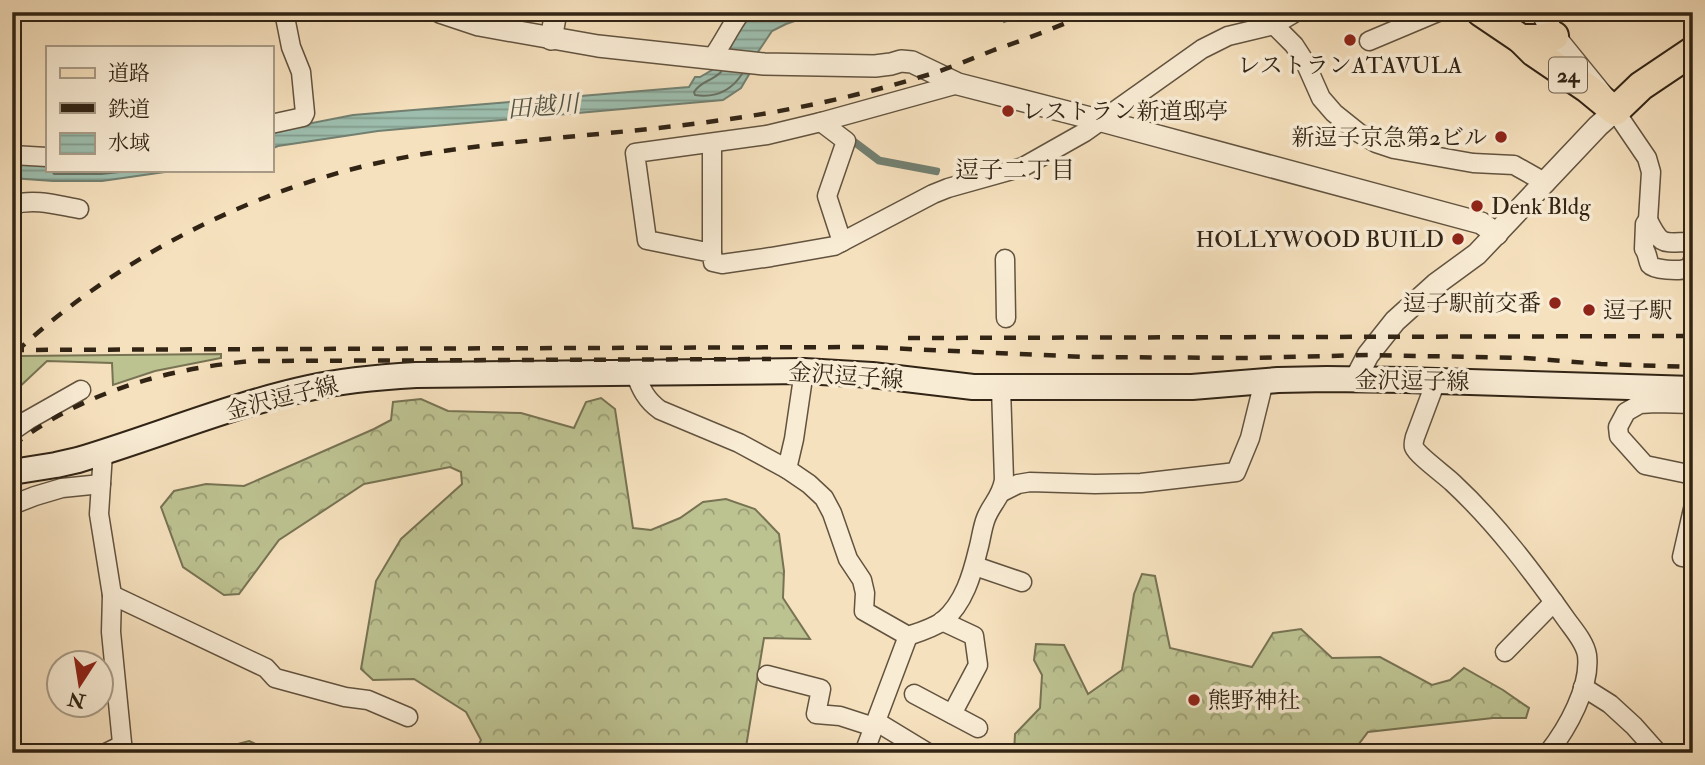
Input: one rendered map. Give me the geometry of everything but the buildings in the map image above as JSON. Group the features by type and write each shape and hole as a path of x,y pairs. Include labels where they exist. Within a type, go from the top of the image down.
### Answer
{"main road":[{"name":"24","path":"1481,12 1615,111 1641,86 1693,51"},
{"path":"1521,39 1540,39 1548,24"},
{"name":"金沢逗子線","path":"12,472 56,465 103,453 310,387 416,375 804,372 872,375 1001,388 1192,387 1264,381 1355,380 1693,389"}],"street":[{"path":"273,124 303,117 305,113 301,72 291,47 284,12"},
{"path":"440,12 479,25 551,39 714,59 764,64 875,66 901,61 912,62 958,84 1481,223 1497,234"},
{"path":"551,39 556,12"},
{"path":"712,143 713,262 722,264 834,246 933,194 1023,167 1102,121 1208,45 1228,36 1274,26 1296,12"},
{"path":"1368,41 1437,12"},
{"path":"714,59 733,17"},
{"path":"1548,24 1615,111 1647,158 1651,172 1644,249 1652,267 1685,270 1693,260"},
{"path":"1274,26 1294,45 1305,61 1321,98 1334,113 1376,143 1394,149 1473,163 1514,165 1546,183"},
{"path":"712,253 647,240 635,153 767,135 958,84"},
{"path":"1355,380 1368,355 1395,321 1436,284 1477,254 1615,111"},
{"path":"821,122 846,141 827,196 842,242"},
{"path":"12,155 46,157"},
{"path":"12,205 21,202 45,202 79,209"},
{"path":"1648,220 1662,242 1691,244"},
{"path":"1648,255 1652,248 1662,242"},
{"path":"1005,259 1006,318"},
{"path":"787,469 804,372"},
{"path":"635,373 642,392 651,404 660,410 739,443 787,469 824,498 848,559 862,580 865,593 864,611 908,636 942,621 966,591 975,566 986,517 1002,492 1004,480 1001,388"},
{"path":"1002,492 1017,484 1030,482 1141,483 1236,472 1250,438 1264,381"},
{"path":"1436,381 1413,446 1484,513 1554,603 1582,642 1587,654 1583,687 1573,715 1548,753"},
{"path":"12,431 81,390"},
{"path":"1693,404 1640,404 1626,412 1618,427 1619,436 1645,465 1693,475"},
{"path":"103,453 99,514 112,595 111,632 117,750"},
{"path":"12,505 62,488 101,484"},
{"path":"1693,509 1682,557 1693,559"},
{"path":"975,566 1022,582"},
{"path":"112,595 267,668 275,678 345,697 369,700 408,717"},
{"path":"1504,652 1554,603"},
{"path":"942,621 974,636 978,665 952,714"},
{"path":"864,753 908,636"},
{"path":"767,675 821,689 816,714 840,716 876,725 928,753"},
{"path":"1583,687 1610,704 1658,753"},
{"path":"914,694 978,728"}],"green space":[{"path":"221,354 221,358 155,371 113,385 112,363 47,361 12,394 12,362 18,356"},
{"path":"601,398 615,409 633,528 651,530 680,518 703,502 726,499 755,509 779,534 784,571 783,598 810,639 764,638 745,753 475,753 481,740 466,712 414,679 373,680 361,669 376,581 401,539 462,484 461,472 450,467 364,484 279,540 239,594 224,595 183,567 161,507 174,491 206,484 244,486 374,429 391,420 393,402 421,399 448,411 521,413 574,428 586,402"},
{"path":"1142,574 1155,576 1170,648 1252,667 1273,633 1301,629 1332,658 1380,657 1432,685 1450,680 1464,668 1529,708 1526,718 1493,718 1368,732 1352,753 1014,753 1015,734 1040,708 1042,675 1034,660 1036,644 1064,645 1088,694 1122,670 1134,594"},
{"path":"249,741 276,753 203,753"}],"water":[{"name":"田越川","path":"752,12 851,12 812,15 772,31 756,55 741,88 723,100 378,131 273,148 273,131 353,115 689,87 695,77 712,70 727,55 738,30"},
{"path":"994,12 1033,12 1004,22 995,17"},
{"path":"12,161 46,164 46,172 165,172 102,181 12,178"}],"waterway":[{"path":"856,141 880,159 938,170 937,173 878,162 853,143 856,141"}],"railway":[{"path":"16,352 107,280 156,249 208,222 317,179 430,153 686,125 824,102 942,70 1090,12"},
{"path":"908,338 1693,336"},
{"path":"12,350 864,347 1087,357 1249,358 1368,355 1525,358 1693,367"},
{"path":"12,446 67,411 126,386 188,370 252,361 771,359"}],"place":[{"name":"レストランATAVULA","path":"1350,40"},
{"name":"レストラン新道邸亭","path":"1008,111"},
{"name":"新逗子京急第2ビル","path":"1501,137"},
{"name":"Denk Bldg","path":"1477,206"},
{"name":"HOLLYWOOD BUILD","path":"1458,239"},
{"name":"逗子駅前交番","path":"1555,303"},
{"name":"逗子駅","path":"1589,310"},
{"name":"熊野神社","path":"1194,700"}],"district":[{"name":"逗子二丁目","path":"1015,170"}]}
